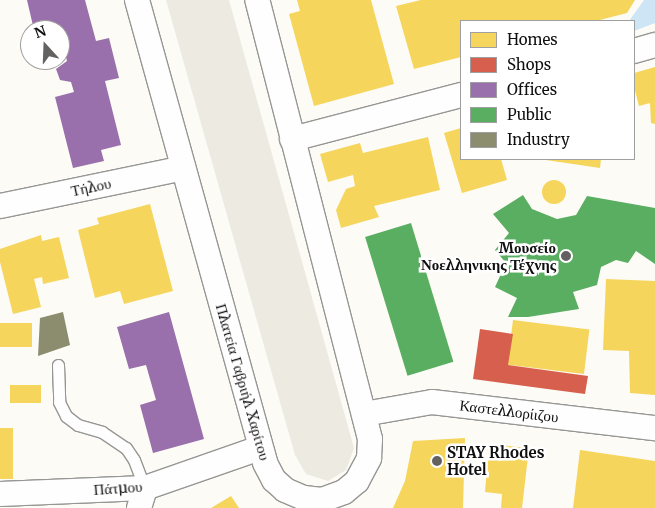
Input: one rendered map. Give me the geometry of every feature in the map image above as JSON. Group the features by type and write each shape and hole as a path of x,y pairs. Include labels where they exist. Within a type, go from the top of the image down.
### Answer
{"street":[{"name":"Πλατεία Γαβριήλ Χαρίτου","path":"137,0 260,448 269,473 285,490 309,500 337,502 366,467 370,439 257,0"},
{"path":"635,51 655,45"},
{"path":"292,139 460,95"},
{"name":"Τήλου","path":"0,206 183,168"},
{"name":"Καστελλορίιζου","path":"364,414 432,402 655,428"},
{"name":"Πάτμου","path":"0,494 142,498 260,448"}],"lane":[{"path":"58,365 59,402 66,416 78,425 102,432 126,448 141,473 142,498"}],"shaded area":[{"path":"166,0 229,0 354,448 346,470 328,481 306,474 295,455"}],"water":[{"path":"644,0 655,0 655,23 635,31 635,20 630,20"}],"building: Homes":[{"path":"297,0 371,0 394,84 314,106 289,14 300,11"},
{"path":"421,0 635,0 627,13 600,20 460,20 460,57 414,69 396,6"},
{"path":"655,67 655,124 651,123 650,103 639,106 635,91 635,73"},
{"path":"460,128 460,160 501,160 507,180 462,193 444,133"},
{"path":"428,137 440,190 374,206 379,217 341,228 336,210 346,189 355,186 353,175 328,182 320,154 360,143 363,153"},
{"path":"546,160 601,160 600,168"},
{"path":"554,180 562,184 566,192 562,200 554,204 546,200 542,192 546,184"},
{"path":"150,204 173,291 124,304 120,291 95,298 78,230 99,224 97,218"},
{"path":"41,235 42,241 59,237 69,278 43,284 42,277 34,279 41,307 13,314 0,262 0,249"},
{"path":"606,279 655,281 655,395 630,393 629,351 603,350"},
{"path":"513,320 589,329 584,374 508,365"},
{"path":"0,323 32,323 32,347 0,347"},
{"path":"10,385 41,385 41,403 10,403"},
{"path":"0,428 13,428 13,479 0,479"},
{"name":"STAY Rhodes Hotel","path":"465,438 463,508 393,508 405,481 413,441"},
{"path":"489,444 529,448 522,508 501,508 502,494 485,492"},
{"path":"580,450 655,461 655,508 573,508"},
{"path":"231,496 239,508 211,508"}],"building: Shops":[{"path":"480,329 513,334 508,365 588,376 585,394 473,379"}],"building: Offices":[{"path":"27,0 85,0 96,41 109,38 119,78 105,81 121,145 101,150 104,161 73,168 55,97 74,92 71,82 60,80 56,70 70,70 70,20 32,20"},
{"path":"169,312 204,439 153,453 140,405 156,400 146,365 129,369 117,327"}],"building: Public":[{"name":"Μουσείο Νοελληνικης Τέχνης","path":"523,195 532,209 557,219 576,215 587,196 655,208 655,264 636,251 628,263 616,260 601,267 597,285 573,292 579,309 528,317 508,317 517,298 495,287 506,263 495,250 509,233 493,214"},
{"path":"411,223 453,362 407,376 365,237"}],"building: Industry":[{"path":"63,312 70,345 38,356 40,318"}],"place":[{"name":"Μουσείο Νοελληνικης Τέχνης","path":"566,256"},
{"name":"STAY Rhodes Hotel","path":"437,461"}]}
